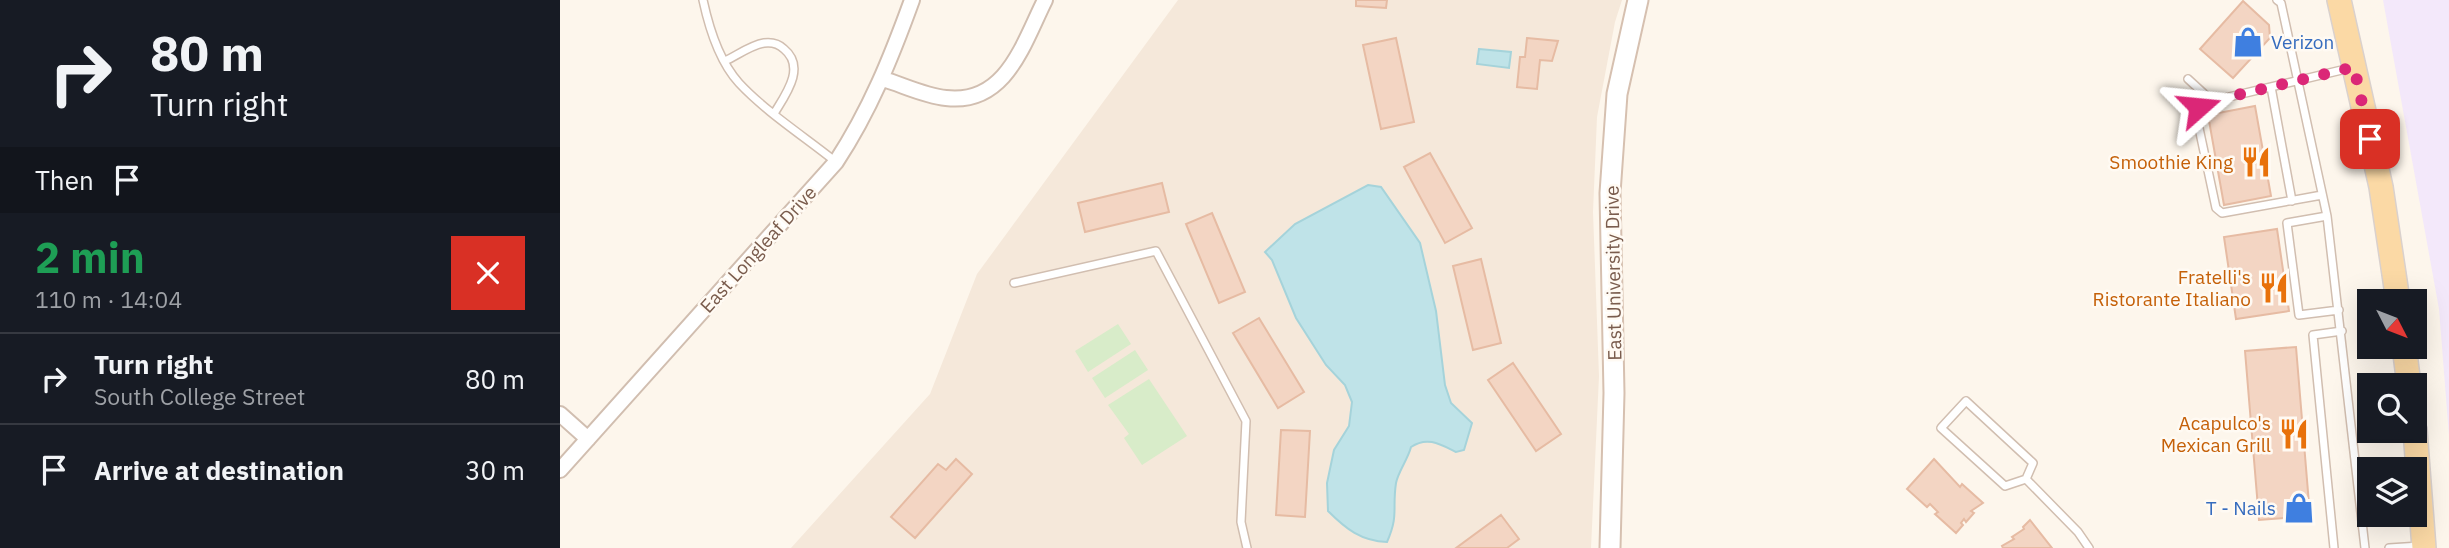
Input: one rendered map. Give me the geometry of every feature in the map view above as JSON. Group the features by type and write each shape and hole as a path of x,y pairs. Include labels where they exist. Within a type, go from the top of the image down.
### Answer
{"main road":[{"name":"East University Drive","path":"1610,548 1614,405 1610,192 1617,94 1638,0"},
{"path":"2339,0 2381,187 2396,289"},
{"path":"2416,443 2424,547"}],"street":[{"name":"East Longleaf Drive","path":"560,470 836,162 863,121 883,79 912,0"},
{"path":"883,79 943,98 962,99 981,94 998,84 1010,71 1045,0"},
{"path":"560,414 587,439"}],"lane":[{"path":"703,0 709,26 724,61 739,83 836,162"},
{"path":"2277,0 2281,3 2299,80 2327,216 2342,331 2364,548"},
{"path":"724,61 761,43 775,43 786,50 793,60 795,73 775,112"},
{"path":"2322,195 2221,213 2216,208 2196,114 2199,107 2212,101 2354,67"},
{"path":"2188,79 2212,101"},
{"path":"2272,87 2292,201"},
{"path":"2327,216 2287,223 2299,315 2339,310"},
{"path":"1014,283 1156,251 1246,421 1241,522 1247,548"},
{"path":"2333,548 2312,335 2342,331"},
{"path":"1966,401 2033,463 2026,479 2005,486 1941,428 1966,401"},
{"path":"2026,479 2078,531 2089,548"},
{"path":"2389,548 2424,547"}],"shaded area":[{"path":"1178,0 1622,0 1615,22 1597,117 1593,212 1599,376 1591,548 791,548 930,394 977,274"},
{"path":"2383,0 2449,0 2449,436 2439,309"}],"green space":[{"path":"1118,324 1131,344 1088,372 1075,351"},
{"path":"1135,350 1148,370 1105,398 1092,378"},
{"path":"1149,379 1187,436 1142,465 1124,438 1129,434 1108,405"}],"water":[{"path":"1479,49 1511,52 1509,68 1477,64"},
{"path":"1368,185 1381,187 1420,243 1436,311 1445,385 1451,403 1472,423 1464,450 1456,452 1428,442 1411,447 1396,483 1394,518 1387,542 1354,533 1328,511 1327,483 1334,450 1349,426 1352,402 1345,385 1326,365 1296,318 1272,260 1265,252 1295,224"}],"building":[{"path":"1356,0 1387,0 1386,8 1356,6"},
{"path":"2243,1 2269,25 2270,38 2233,78 2200,49"},
{"path":"1396,38 1414,122 1381,129 1363,45"},
{"path":"1527,38 1558,41 1552,61 1540,60 1537,89 1517,87 1520,57 1525,57"},
{"path":"2255,106 2271,196 2224,205 2208,115"},
{"path":"1430,153 1472,228 1445,243 1404,167"},
{"path":"1162,183 1169,212 1085,232 1078,203"},
{"path":"1212,213 1245,292 1219,303 1186,224"},
{"path":"2277,229 2289,311 2236,319 2224,237"},
{"path":"1481,259 1501,343 1473,350 1453,266"},
{"path":"1259,318 1304,392 1278,408 1233,333"},
{"path":"2296,347 2310,516 2259,520 2245,351"},
{"path":"1513,363 1561,434 1536,451 1488,380"},
{"path":"1281,430 1310,431 1305,517 1276,515"},
{"path":"956,459 972,474 915,538 891,517 938,464 946,470"},
{"path":"1934,459 1960,487 1962,484 1983,503 1971,511 1974,513 1966,522 1964,519 1961,523 1963,525 1956,533 1935,514 1938,512 1930,504 1927,507 1907,489"},
{"path":"1501,515 1519,539 1507,548 1456,548"},
{"path":"2030,520 2052,548 2003,548 2002,546 2014,539 2012,537 2024,529"}],"place":[{"name":"Verizon","path":"2248,42"},
{"name":"Smoothie King","path":"2256,162"},
{"name":"Fratelli's Ristorante Italiano","path":"2274,288"},
{"name":"Acapulco's Mexican Grill","path":"2294,434"},
{"name":"T - Nails","path":"2299,508"}],"route":[{"path":"2199,107 2212,101 2354,67 2370,139"}]}
